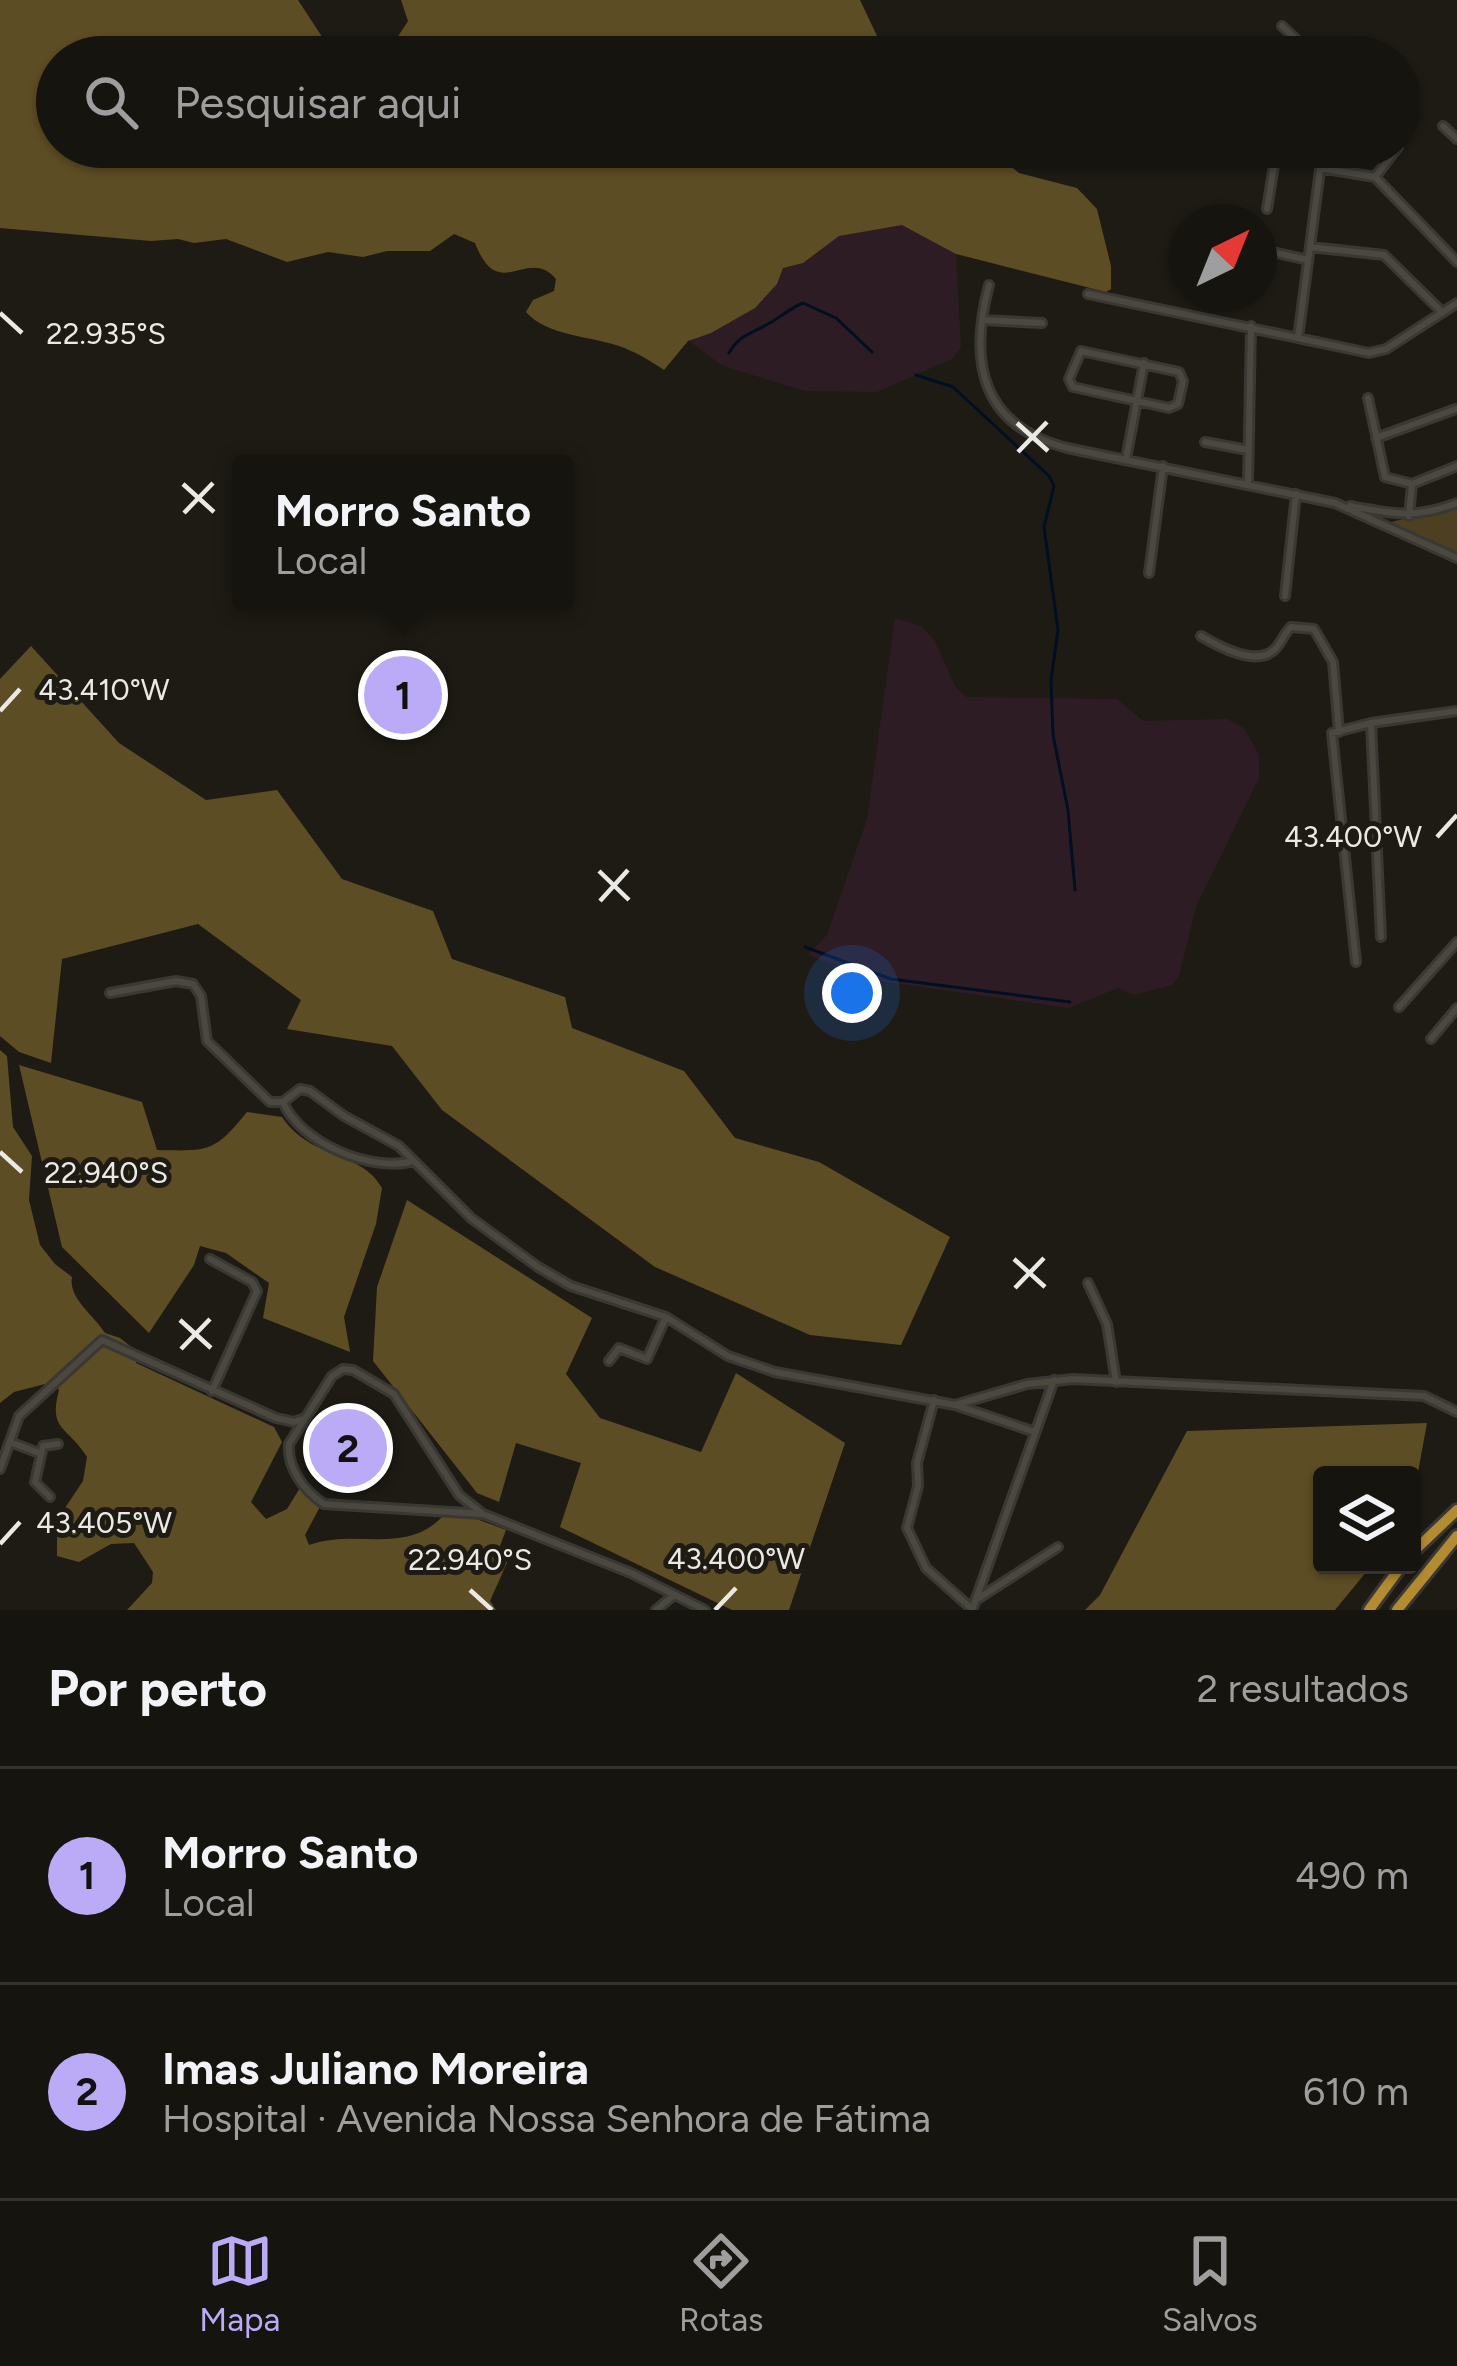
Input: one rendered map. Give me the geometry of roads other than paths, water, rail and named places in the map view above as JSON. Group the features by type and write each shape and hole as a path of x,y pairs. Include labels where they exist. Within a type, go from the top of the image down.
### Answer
{"highway":[{"path":"1421,1544 1457,1510"},
{"path":"1397,1610 1457,1536"},
{"path":"1370,1610 1396,1574"}],"street":[{"path":"1282,26 1293,36"},
{"path":"1444,126 1457,139"},
{"path":"1268,204 1273,168"},
{"path":"1298,338 1320,168 1375,177 1457,262"},
{"path":"1375,177 1381,168"},
{"path":"1310,247 1384,255 1441,311"},
{"path":"1277,253 1308,260"},
{"path":"989,285 980,346 986,387 1012,424 1038,441 1409,516 1457,503"},
{"path":"1088,293 1378,353 1457,303"},
{"path":"983,320 1042,323"},
{"path":"1248,484 1251,326"},
{"path":"1081,351 1144,363 1179,371 1183,381 1173,408 1071,385 1081,351"},
{"path":"1126,459 1144,363"},
{"path":"1368,398 1385,476 1412,484 1457,466"},
{"path":"1376,438 1456,409"},
{"path":"1205,442 1249,450"},
{"path":"1149,573 1162,466"},
{"path":"1409,516 1412,484"},
{"path":"1285,596 1296,494"},
{"path":"1335,503 1457,558"},
{"path":"1201,636 1237,653 1263,655 1276,648 1291,627 1314,629 1333,662 1356,962"},
{"path":"1335,733 1457,711"},
{"path":"1372,723 1381,937"},
{"path":"1399,1007 1457,942"},
{"path":"110,993 176,981 193,984 201,996 207,1041 270,1102 283,1102 305,1089 399,1145 471,1218 571,1286 666,1317 728,1356 775,1372 938,1401 1034,1432"},
{"path":"1431,1039 1457,1008"},
{"path":"283,1102 294,1119 319,1140 391,1164 416,1160"},
{"path":"210,1258 252,1282 257,1292 212,1391"},
{"path":"1088,1282 1107,1324 1116,1382"},
{"path":"609,1361 619,1348 647,1359 666,1317"},
{"path":"0,1469 20,1416 102,1340 276,1418 294,1422 306,1417"},
{"path":"289,1444 332,1376 343,1369 353,1370 394,1394 459,1495 483,1514 631,1573 701,1608"},
{"path":"938,1401 917,1463 918,1486 907,1528 926,1568 972,1610 1054,1380"},
{"path":"955,1405 1054,1380 1424,1396 1457,1412"},
{"path":"276,1418 286,1427 288,1457 295,1472 325,1504 483,1514"},
{"path":"10,1442 39,1453"},
{"path":"50,1497 35,1482 39,1453 43,1446 58,1444"},
{"path":"976,1600 1058,1547"},
{"path":"656,1610 674,1595"}],"waterway":[{"path":"729,353 742,338 803,303 836,318 872,352"},
{"path":"916,375 953,387 1049,476 1054,486 1044,527 1058,630 1051,680 1053,735 1068,810 1075,890"},
{"path":"805,947 891,979 1070,1002"}],"place":[{"name":"Morro Santo","path":"403,695"},
{"name":"Imas Juliano Moreira","path":"348,1448"}]}
